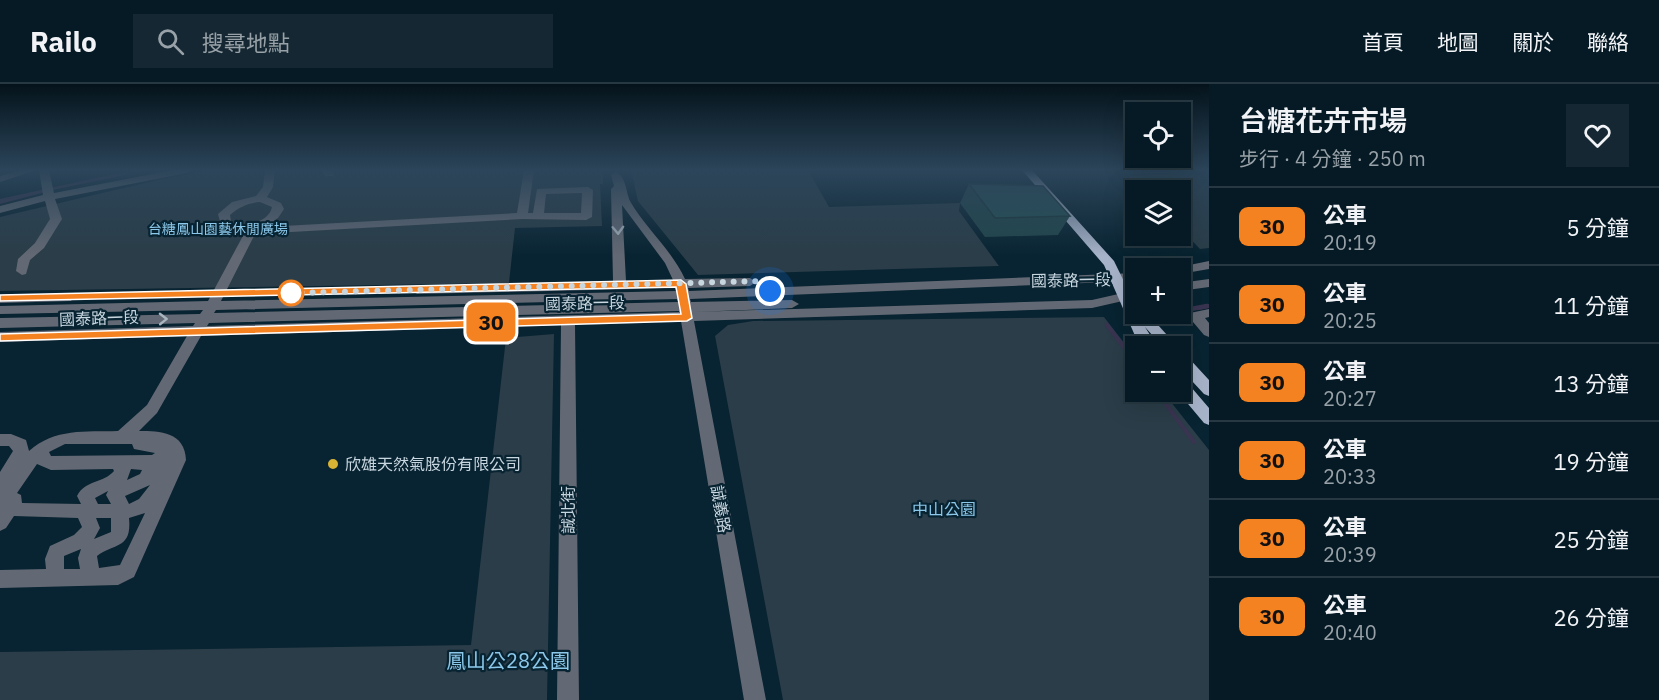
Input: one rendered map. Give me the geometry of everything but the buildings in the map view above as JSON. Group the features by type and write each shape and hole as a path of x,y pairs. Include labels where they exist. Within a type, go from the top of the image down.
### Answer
{"main road":[{"path":"1053,199 1110,264 1125,288"},
{"path":"1150,324 1161,336"},
{"path":"1191,370 1209,390"},
{"path":"1191,397 1209,419"}],"street":[{"path":"0,210 28,199"},
{"path":"22,271 24,259 40,245 56,219 50,199"},
{"path":"122,437 152,409 215,300 249,229 264,223 276,214 277,205 274,202 260,199 243,201 224,214 225,223 249,229 522,216 586,217 587,199"},
{"path":"522,216 525,199"},
{"path":"538,218 540,199"},
{"path":"616,199 620,285"},
{"name":"誠義路","path":"624,199 671,262 684,301 756,700"},
{"path":"1191,268 1209,265"},
{"name":"國泰路一段","path":"0,323 201,324 568,320 768,286 1125,278"},
{"path":"1191,285 1209,283"},
{"name":"國泰路一段","path":"0,310 620,285 684,301"},
{"name":"國泰路一段","path":"0,299 1092,304 1125,296"},
{"name":"國泰路一段","path":"0,338 201,324 684,301"},
{"path":"1202,314 1209,332"},
{"name":"誠北街","path":"568,320 568,700"},
{"path":"0,579 118,576 127,571 178,460 178,453 122,437 65,438 45,445 36,453 3,505"},
{"path":"0,440 11,440 20,445 21,452 3,505 8,518 15,520 128,515 157,505"},
{"path":"3,505 43,457 60,446 151,444 165,450"},
{"path":"43,457 45,462 51,463 155,462 165,450"},
{"path":"90,570 85,558 87,553 98,545 111,543 117,539 128,515 150,502 165,450"},
{"path":"55,570 54,554 66,545 79,544 85,539 91,528 86,496 89,492 115,482 121,476 123,470 117,462"},
{"path":"0,572 112,568 119,562 128,515 115,495 118,491 144,481 150,476 151,469 146,462"}],"green space":[{"name":"台糖鳳山園藝休閒廣場","path":"78,199 601,199 602,226 515,228 509,283 0,291 0,217"},
{"path":"637,199 824,199 829,207 960,203 959,211 999,266 698,275"},
{"path":"1191,199 1209,199 1209,248 1200,249 1191,240"},
{"name":"中山公園","path":"1104,317 1125,344 1125,402 1171,402 1209,450 1209,700 783,700 715,336 728,325 753,321"},
{"name":"鳳山公28公園","path":"554,334 547,700 0,700 0,652 471,645 506,338"}],"shaded area":[{"path":"1,199 20,199 0,204"}],"waterway":[{"path":"1191,309 1207,306"},
{"path":"1199,308 1209,306"},
{"path":"1107,325 1125,349"},
{"path":"1164,402 1194,442"}],"bus line":[{"name":"30","path":"0,299 681,284 687,318 0,338"}],"place":[{"name":"欣雄天然氣股份有限公司","path":"333,464"}],"route":[{"path":"291,293 766,281 770,291"}]}
